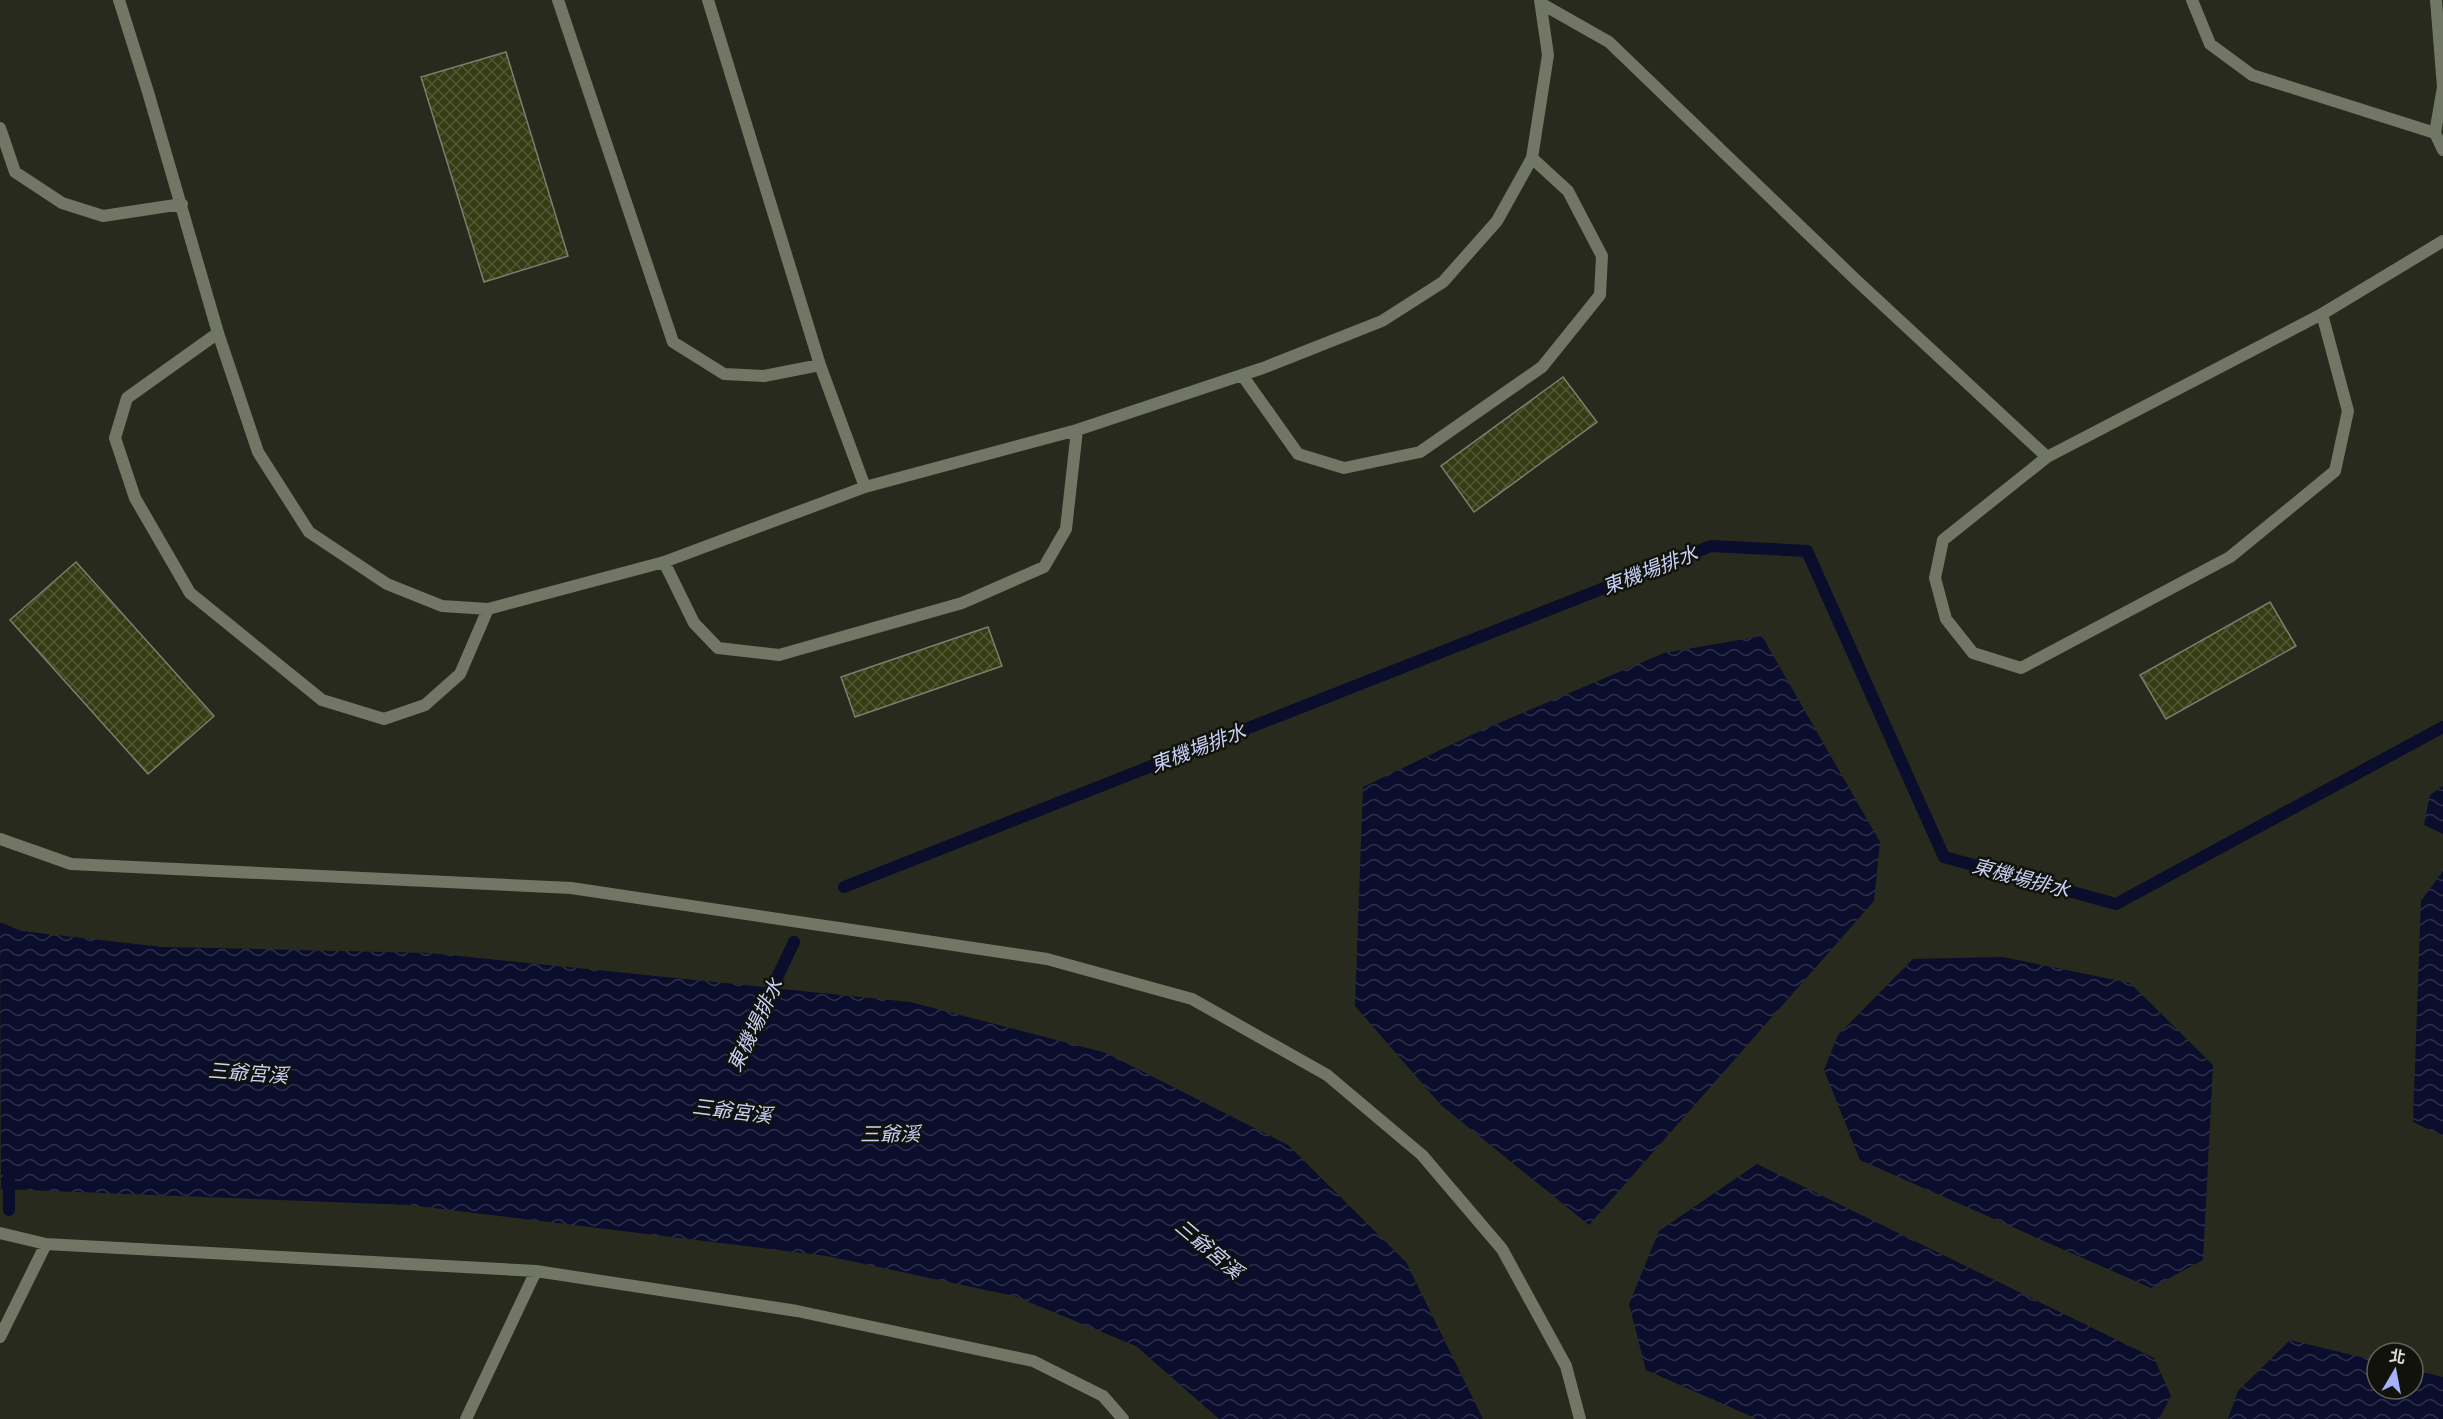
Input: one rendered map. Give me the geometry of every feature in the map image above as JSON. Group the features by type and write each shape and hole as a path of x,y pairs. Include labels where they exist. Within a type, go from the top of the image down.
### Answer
{"lane":[{"path":"119,0 182,204 218,333 258,453 309,532 387,584 442,606 488,609 664,562 865,487 1077,429 1242,375 1383,321 1443,282 1497,221 1532,158 1548,55 1541,2"},
{"path":"558,0 673,342 724,374 764,376 820,365"},
{"path":"708,0 820,365 865,487"},
{"path":"2192,0 2210,44 2252,75 2435,133"},
{"path":"2436,0 2443,87 2435,133 2443,150"},
{"path":"1541,2 1609,42 1855,279 2047,457"},
{"path":"0,128 15,172 62,203 103,216 182,204"},
{"path":"1242,375 1298,454 1344,468 1420,452 1542,367 1599,295 1602,256 1568,191 1532,158"},
{"path":"2322,314 2348,411 2335,471 2230,557 2021,668 1973,653 1946,619 1935,578 1943,540 2047,457 2322,314 2443,241"},
{"path":"218,333 127,398 115,438 135,498 190,593 322,700 384,719 425,705 460,674 488,609"},
{"path":"664,562 694,623 718,648 779,655 962,603 1044,567 1066,530 1077,429"},
{"path":"0,839 71,864 571,888 1047,958 1192,999 1327,1075 1422,1155 1502,1249 1566,1366 1580,1419"},
{"path":"0,1233 46,1244 536,1271 797,1311 1033,1361 1103,1396 1123,1419"},
{"path":"0,1337 46,1244"},
{"path":"465,1419 536,1271"}],"water":[{"path":"1762,636 1880,842 1874,901 1589,1225 1441,1105 1355,1006 1363,787 1480,731 1664,653"},
{"path":"2443,786 2443,834 2424,825 2430,795"},
{"path":"2443,871 2443,1136 2413,1122 2421,901"},
{"name":"三爺溪","path":"0,922 21,931 162,947 430,953 910,1002 1106,1053 1288,1145 1406,1262 1483,1419 1219,1419 1136,1346 1014,1296 827,1256 409,1205 1,1189"},
{"path":"2003,957 2130,983 2213,1065 2203,1260 2151,1288 1860,1160 1824,1070 1838,1035 1913,959"},
{"path":"1757,1164 2154,1358 2171,1396 2159,1419 1757,1419 1646,1370 1629,1304 1659,1231"},
{"path":"2290,1340 2365,1358 2365,1401 2425,1401 2425,1373 2443,1377 2443,1419 2228,1419 2238,1391"}],"building":[{"path":"506,52 568,256 484,282 421,77"},
{"path":"1563,377 1597,422 1474,512 1441,466"},
{"path":"76,562 214,716 148,774 10,620"},
{"path":"2270,602 2296,646 2166,719 2140,675"},
{"path":"988,627 1002,666 855,717 841,677"}],"waterway":[{"name":"東機場排水","path":"844,887 1711,546 1807,551 1944,857 2116,904 2443,727"},
{"name":"東機場排水","path":"765,1003 794,942"},
{"path":"9,1175 9,1210"}],"water label":[{"name":"三爺宮溪","path":"248,1073"},
{"name":"三爺宮溪","path":"732,1111"},
{"name":"三爺宮溪","path":"1209,1249"}]}
